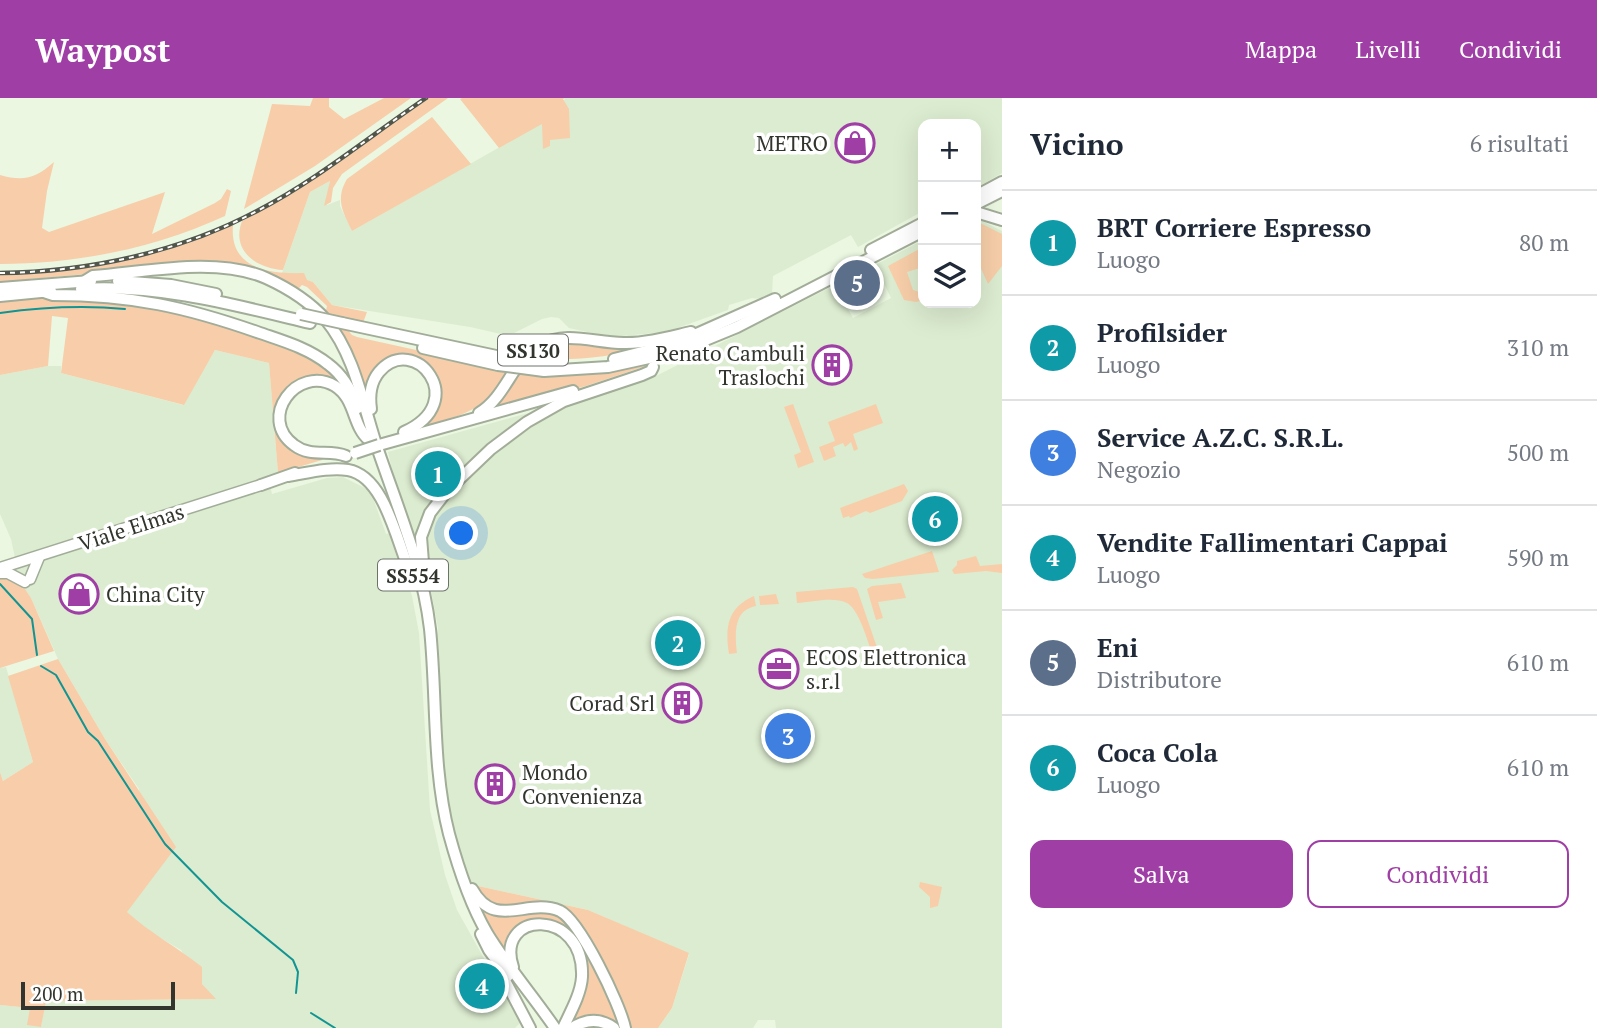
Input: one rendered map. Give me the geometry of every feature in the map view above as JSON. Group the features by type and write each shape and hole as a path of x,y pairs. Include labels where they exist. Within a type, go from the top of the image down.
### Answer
{"highway":[{"path":"981,194 1001,184"},
{"path":"981,200 1001,184"},
{"path":"981,214 1002,220"},
{"name":"SS130","path":"734,323 918,226"},
{"name":"SS130","path":"467,419 496,401 528,353 552,340 577,337 617,343 639,342 734,323 918,233"},
{"path":"85,281 93,276 205,267 241,271 265,278 299,296 326,320 352,367 360,402"},
{"path":"0,288 85,281 171,285 345,327 500,361 544,367 633,355 734,323"},
{"path":"0,296 106,287 150,290 305,318"},
{"path":"44,292 53,295 152,302 206,314 295,345 313,354 335,370 360,402"},
{"name":"SS130","path":"395,438 653,367 733,333 734,323"},
{"path":"351,454 325,454 303,450 285,437 279,417 281,405 289,392 299,384 311,381 334,386 351,403 363,435 373,438 395,438 422,422 435,403 434,380 428,370 418,363 396,361 384,367 376,376 369,399 373,438"},
{"path":"430,629 432,611 421,554 421,537 424,524 437,502 491,449 527,422 578,395 642,375 653,367"},
{"name":"SS554","path":"360,402 419,576 430,629 440,786 449,833 460,869 486,932 548,1024"},
{"path":"410,436 419,440 482,420 486,415"},
{"path":"261,485 351,454 373,438"},
{"name":"SS554","path":"373,438 415,583 425,635 437,809 451,864 468,909 489,950 548,1024"},
{"path":"288,476 337,469 349,470 366,478 380,497 415,583"},
{"path":"460,869 475,895 496,911 510,912 536,907 563,912 574,924 613,991 625,1028"},
{"path":"517,976 510,955 516,936 541,923 556,926 566,934 579,959 582,979 563,1028"},
{"path":"489,950 530,1028"},
{"path":"572,1028 581,1022 592,1020 602,1021 614,1028"}],"main road":[{"name":"Viale Elmas","path":"0,568 261,485"},
{"path":"0,573 8,573 27,581 39,557"}],"shaded area":[{"path":"313,98 329,98 329,107 344,119 384,98 411,98 315,166 244,209 272,104 310,106"},
{"path":"429,98 448,98 342,174 333,188 331,202 324,206 330,181 310,192 283,270 263,266 248,256 240,241 242,221 293,193"},
{"path":"565,98 1002,98 1002,173 981,185 981,119 918,119 918,214 858,247 851,235 773,276 772,293 760,299 752,298 729,305 728,310 666,332 611,337 569,328 559,318 551,317 514,333 501,334 332,305 313,282 282,273 310,192 330,181 327,205 340,200 340,206 352,231 542,123 549,140"},
{"path":"565,98 563,99 569,109 570,138 550,140 550,146 543,149 542,124 499,148 460,99"},
{"path":"432,117 471,164 352,231 341,199 347,179"},
{"path":"54,162 42,228 49,232 165,192 152,234 215,203 227,189 231,191 225,216 171,237 87,257 0,264 0,175 29,177"},
{"path":"981,220 1002,231 1002,1028 776,1028 775,1020 758,1020 753,1028 658,1028 672,1008 689,954 588,910 478,886 473,888 447,802 435,643 438,628 431,591 395,483 388,452 598,396 656,376 835,285 853,318 891,298 875,265 918,243 918,308 981,308"},
{"path":"981,224 1002,234 1002,266 988,284 981,268"},
{"path":"233,225 238,252 245,260 266,270 304,273 307,280 313,282 332,305 367,312 363,323 338,318 352,335 509,369 492,394 473,409 422,428 420,427 425,423 436,377 390,359 372,372 366,394 325,315 327,306 302,285 297,290 278,279 194,265 29,279 0,284 0,275 61,271 141,257"},
{"path":"918,250 918,269 907,272 913,290 918,292 918,301 904,300 888,266"},
{"path":"68,297 157,305 267,339 313,359 329,370 342,386 323,378 286,392 282,437 323,458 322,460 278,473 269,363 215,350 184,405 61,373 68,318 52,316 48,366 0,375 0,299"},
{"path":"560,341 648,346 597,357 546,359 544,373 605,372 649,365 586,386 485,413 528,356"},
{"path":"215,350 269,363 278,473 268,477 272,494 327,478 343,477 367,489 386,534 392,533 412,596 419,633 430,810 445,875 457,910 520,1023 515,1028 0,1028 0,1005 30,1008 41,1027 45,1001 215,999 202,984 181,950 145,929 127,912 139,789 105,739 58,659 31,598 21,583 0,564 15,558 11,539 0,514 0,375 61,366 61,373 183,405"},
{"path":"793,404 814,462 798,468 794,455 801,452 784,407"},
{"path":"876,404 883,423 853,434 858,449 854,451 851,442 845,447 843,443 833,447 836,456 824,461 819,447 835,441 828,422"},
{"path":"904,484 908,491 902,501 870,513 866,511 843,518 840,508"},
{"path":"932,551 939,572 873,579 865,578 862,574"},
{"path":"976,556 980,566 1002,564 1002,573 986,571 954,574 952,570 957,561"},
{"path":"5,576 21,583 31,598 54,651 0,668 0,577"},
{"path":"901,583 906,598 878,602 883,618 876,620 867,589"},
{"path":"853,587 857,589 883,665 877,669 861,623 852,607 842,601 829,600 797,603 796,592"},
{"path":"776,594 779,604 760,605 759,596"},
{"path":"754,596 756,606 743,612 737,624 737,653 729,654 727,635 730,619 738,606"},
{"path":"58,659 105,739 176,847 127,912 202,967 202,984 216,999 46,1001 41,1027 27,1025 30,1008 0,1005 0,772 3,781 33,762 8,676"},
{"path":"6,667 33,762 3,781 0,772 0,668"},
{"path":"920,882 942,887 938,906 930,908 930,897 919,887"},
{"path":"478,886 588,910 689,953 672,1008 658,1028 628,1028 625,1012 613,982 570,914 512,909 492,904 474,888"},
{"path":"477,905 505,917 545,910 564,918 597,970 623,1028 618,1028 615,1024 570,1028 585,970 569,940 554,923 545,919 534,919 523,926 507,955"}],"waterway":[{"path":"0,313 62,307 125,309"},
{"path":"0,584 32,619 37,655"},
{"path":"41,666 56,675 88,732 98,741 165,844 222,902 293,960 298,972 296,993"},
{"path":"311,1013 335,1028"}],"railway":[{"path":"0,273 100,264 197,238 257,211 301,186 426,98"}],"place":[{"name":"METRO","path":"855,143"},
{"name":"Eni","path":"857,283"},
{"name":"Renato Cambuli Traslochi","path":"832,365"},
{"name":"BRT Corriere Espresso","path":"438,474"},
{"name":"Coca Cola","path":"935,519"},
{"name":"China City","path":"79,594"},
{"name":"Profilsider","path":"678,643"},
{"name":"ECOS Elettronica s.r.l","path":"779,669"},
{"name":"Corad Srl","path":"682,703"},
{"name":"Service A.Z.C. S.R.L.","path":"788,736"},
{"name":"Mondo Convenienza","path":"495,784"},
{"name":"Vendite Fallimentari Cappai","path":"482,986"}]}
